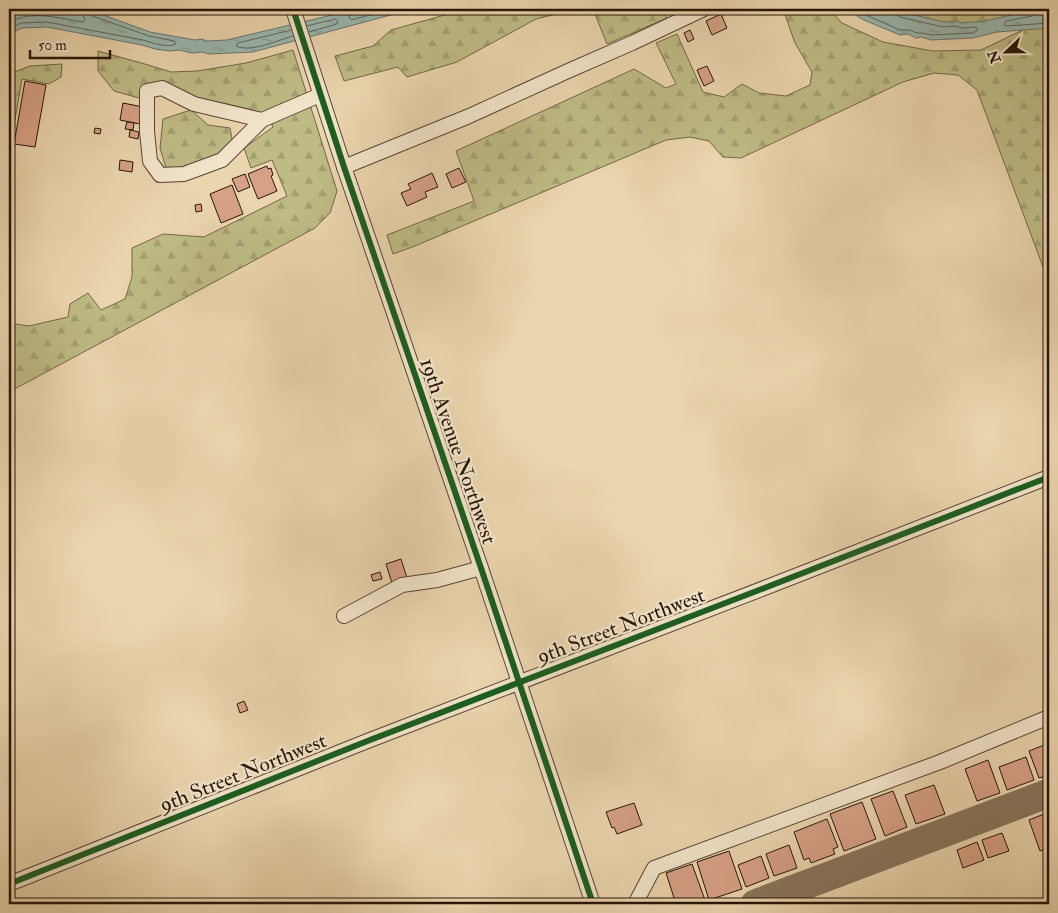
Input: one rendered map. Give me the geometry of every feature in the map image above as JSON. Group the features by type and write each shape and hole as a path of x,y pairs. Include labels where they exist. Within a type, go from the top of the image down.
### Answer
{"street":[{"name":"19th Avenue Northwest","path":"293,9 344,167 592,904"},
{"path":"344,167 467,117 704,9"},
{"path":"262,120 194,104 162,88 147,91 147,131 150,161 160,175 184,174 222,160 262,120 320,94"},
{"name":"9th Street Northwest","path":"9,884 370,740 1049,477"},
{"path":"344,616 402,585 437,580 480,568"},
{"path":"635,904 654,868 940,762 1049,717"}],"green space":[{"path":"464,9 577,9 536,19 457,62 407,77 398,67 344,81 335,56 373,46 391,30"},
{"path":"593,9 662,9 667,18 607,44"},
{"path":"783,9 829,9 842,23 883,42 933,51 981,50 1027,28 1049,21 1049,195 1046,196 1049,215 1049,283 977,90 958,75 934,73 903,82 741,158 723,157 709,141 690,137 666,140 393,254 387,235 474,201 456,151 634,69 666,88 676,84 656,43 677,34 703,92 724,97 742,84 759,93 786,96 810,85 812,72 795,43"},
{"path":"864,9 1039,9 1013,23 924,26"},
{"path":"293,50 337,191 330,213 315,228 9,392 9,323 29,326 68,317 70,304 88,293 101,310 125,299 132,277 132,248 163,234 204,237 287,196 272,160 251,168 244,148 273,127 267,113 234,110 151,90 139,98 114,91 98,71 98,51 171,72 197,71 246,63"},
{"path":"62,64 61,77 49,84 22,79 13,131 9,130 9,74 30,66"},
{"path":"191,110 208,125 230,128 233,144 217,159 188,169 166,168 160,148 163,119"}],"water":[{"path":"9,9 87,9 150,32 207,41 227,40 357,9 413,9 253,52 209,54 155,49 47,27 22,28 9,34"},
{"path":"850,9 893,9 944,22 957,21 961,23 985,21 1049,9 1049,28 997,32 973,38 931,40 921,37 916,38 908,34 900,35 864,20"}],"building":[{"path":"721,14 727,28 712,35 706,21"},
{"path":"690,30 694,39 688,42 684,33"},
{"path":"707,66 714,81 704,86 697,70"},
{"path":"25,81 46,85 35,147 14,144"},
{"path":"123,103 143,107 140,124 120,120"},
{"path":"127,122 134,123 133,130 125,129"},
{"path":"95,128 101,129 100,134 94,133"},
{"path":"130,130 139,132 138,139 129,137"},
{"path":"120,160 133,162 132,172 119,170"},
{"path":"267,166 268,169 271,168 273,175 271,176 277,191 258,199 248,174"},
{"path":"459,168 466,182 452,188 446,174"},
{"path":"432,173 438,187 425,192 427,197 407,206 401,193 411,189 408,184"},
{"path":"245,174 250,187 238,192 232,179"},
{"path":"232,185 243,214 221,223 210,194"},
{"path":"201,204 202,211 196,212 195,205"},
{"path":"401,559 407,578 392,583 386,564"},
{"path":"380,572 382,579 373,581 371,575"},
{"path":"244,701 248,710 240,713 237,704"},
{"path":"1049,743 1049,775 1039,778 1029,751"},
{"path":"1026,757 1034,780 1007,790 999,767"},
{"path":"988,760 1000,793 977,801 965,769"},
{"path":"934,785 945,814 916,824 905,795"},
{"path":"893,791 907,827 885,836 871,799"},
{"path":"862,802 876,839 844,851 830,814"},
{"path":"634,803 642,825 617,834 614,827 612,828 606,812"},
{"path":"1049,812 1049,848 1040,851 1029,820"},
{"path":"827,819 838,847 833,849 835,854 811,863 809,858 804,860 794,832"},
{"path":"1002,833 1009,851 988,858 982,840"},
{"path":"977,842 984,860 963,868 957,850"},
{"path":"789,845 797,868 774,876 766,854"},
{"path":"729,851 742,889 709,900 697,862"},
{"path":"761,856 769,878 746,887 738,865"},
{"path":"692,864 705,900 692,904 676,904 666,873"}],"taxiway":[{"path":"755,904 1049,793"}],"cycle path":[{"path":"293,9 344,167 593,904"},
{"path":"9,884 370,740 1049,477"}]}
